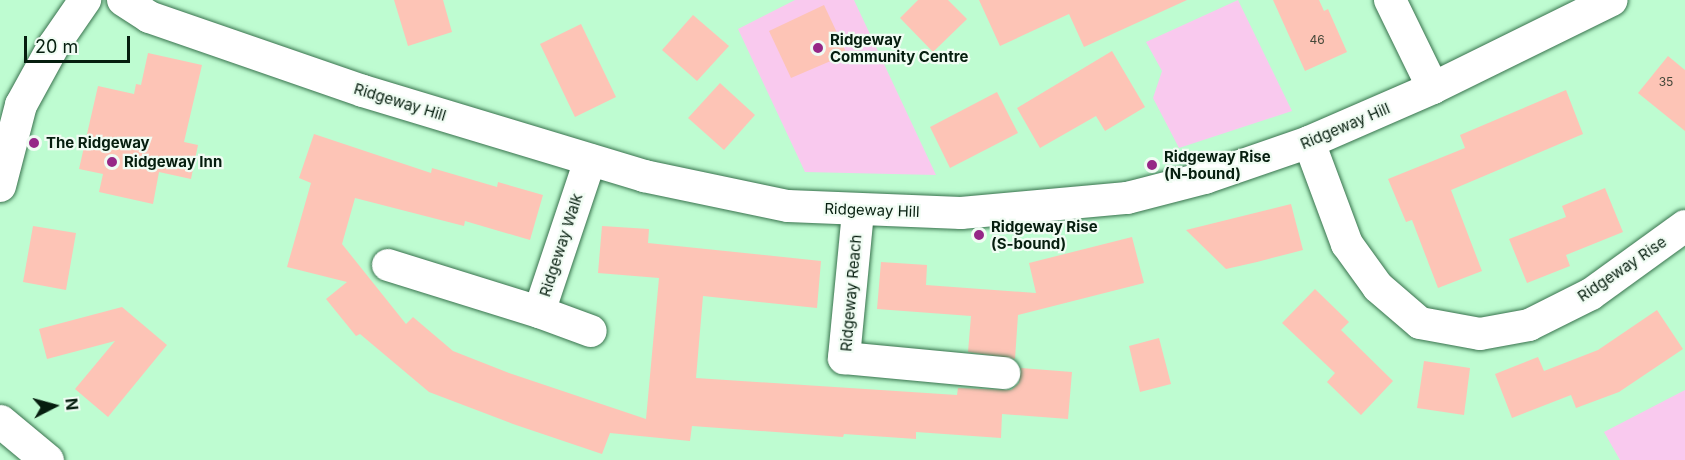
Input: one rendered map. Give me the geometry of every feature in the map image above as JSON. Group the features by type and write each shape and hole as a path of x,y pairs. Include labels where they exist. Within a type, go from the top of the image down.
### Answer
{"main road":[{"path":"0,421 47,460"}],"street":[{"path":"0,186 21,105 54,45 85,0"},
{"name":"Ridgeway Hill","path":"123,0 148,17 288,65 590,160 716,193 788,206 858,212 961,213 1127,198 1205,178 1309,142 1433,88 1612,0"},
{"path":"1390,0 1433,88"},
{"name":"Ridgeway Rise","path":"1309,142 1347,244 1378,287 1420,323 1480,334 1528,325 1591,294 1685,226"},
{"name":"Ridgeway Walk","path":"590,160 539,312 591,331"},
{"name":"Ridgeway Reach","path":"858,212 844,358 1004,373"},
{"path":"388,265 539,312"}],"shaded area":[{"path":"795,0 854,0 936,175 805,172 738,29"},
{"path":"1238,0 1292,111 1179,148 1153,98 1162,71 1146,42"},
{"path":"1685,390 1685,460 1620,460 1604,432"}],"building":[{"path":"394,0 443,0 452,32 408,46"},
{"path":"918,0 948,0 967,19 933,52 900,18"},
{"path":"979,0 1187,0 1084,47 1069,14 1000,46"},
{"path":"1273,0 1319,0 1324,11 1328,9 1347,52 1305,71"},
{"path":"824,5 847,54 791,78 769,31"},
{"path":"693,15 729,46 697,81 662,50"},
{"path":"581,24 616,97 575,117 540,44"},
{"path":"1112,51 1145,107 1105,131 1096,116 1040,148 1017,108"},
{"path":"148,53 202,65 184,142 198,145 191,179 159,172 153,204 99,192 103,174 79,169 98,86 134,94 136,84 141,85"},
{"path":"1668,56 1685,70 1685,131 1638,93"},
{"path":"720,83 755,115 724,150 688,118"},
{"path":"1566,90 1583,134 1451,190 1482,271 1438,288 1412,220 1406,222 1388,179 1465,148 1460,135"},
{"path":"997,92 1018,133 950,168 930,127"},
{"path":"314,134 431,173 432,168 497,187 498,182 543,195 530,240 465,221 464,226 355,198 342,244 406,324 413,317 453,351 509,373 646,419 659,278 598,273 602,226 649,229 648,243 821,261 817,308 703,296 696,378 957,395 958,388 1011,390 1019,383 1021,368 1072,372 1068,419 1002,414 1001,438 916,432 916,439 844,434 843,437 692,426 690,441 610,433 602,454 513,424 429,392 360,334 356,336 326,299 347,282 287,267 311,183 299,178"},
{"path":"1605,188 1623,232 1566,255 1570,266 1527,283 1509,239 1566,217 1562,206"},
{"path":"1291,204 1303,250 1257,262 1226,269 1186,230"},
{"path":"33,226 76,233 66,290 23,282"},
{"path":"1132,237 1144,283 1018,315 1015,359 968,352 971,316 877,309 881,262 927,265 926,285 1036,293 1029,263"},
{"path":"1315,289 1349,322 1341,330 1393,381 1361,415 1327,382 1335,373 1282,323"},
{"path":"122,307 167,345 108,417 75,389 115,341 47,359 39,329"},
{"path":"1657,310 1683,349 1619,392 1576,408 1571,395 1512,418 1495,374 1538,357 1544,371 1598,350"},
{"path":"1159,338 1171,384 1140,392 1129,346"},
{"path":"1424,361 1470,368 1464,415 1417,408"}],"place":[{"name":"Ridgeway Community Centre","path":"818,48"},
{"name":"The Ridgeway","path":"34,143"},
{"name":"Ridgeway Inn","path":"112,162"},
{"name":"Ridgeway Rise (N-bound)","path":"1152,165"},
{"name":"Ridgeway Rise (S-bound)","path":"979,235"}]}
